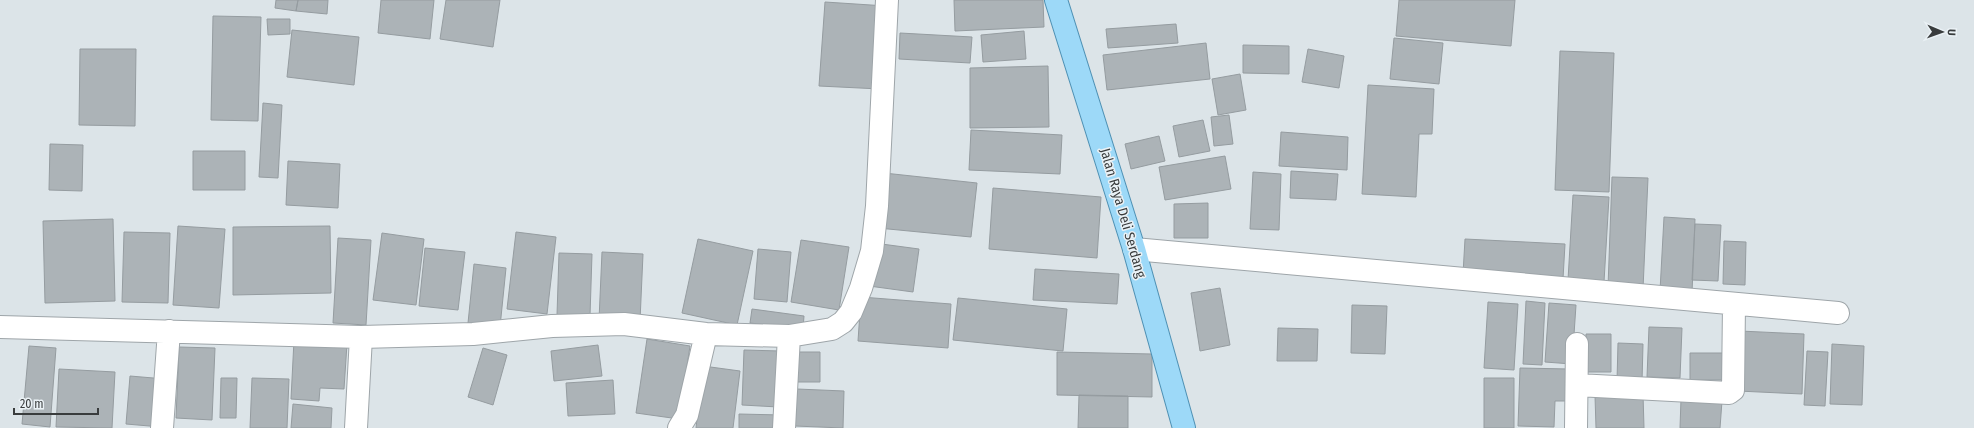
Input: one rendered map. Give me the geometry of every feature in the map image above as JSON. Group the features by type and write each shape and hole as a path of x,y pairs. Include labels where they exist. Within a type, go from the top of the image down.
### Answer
{"main road":[{"name":"Jalan Raya Deli Serdang","path":"1056,0 1134,249 1184,428"}],"street":[{"path":"0,327 361,336 473,334 552,326 624,324 706,334 789,336 832,329 843,322 851,312 872,250 877,206 887,0"},
{"path":"1134,249 1838,313"},
{"path":"1577,385 1729,393 1734,390 1734,304"},
{"path":"162,428 169,331"},
{"path":"680,428 687,415 706,334"},
{"path":"356,428 361,336"},
{"path":"784,428 789,336"},
{"path":"1576,428 1577,344"}],"building":[{"path":"276,0 298,0 296,11 275,8"},
{"path":"298,0 328,0 327,14 296,11"},
{"path":"381,0 434,0 430,39 378,33"},
{"path":"446,0 500,0 493,47 440,39"},
{"path":"954,0 1043,0 1044,27 955,31"},
{"path":"1399,0 1515,0 1511,46 1396,36"},
{"path":"825,2 886,6 880,89 819,86"},
{"path":"213,16 261,17 258,121 211,120"},
{"path":"267,19 290,19 290,34 268,35"},
{"path":"1176,24 1178,43 1108,48 1106,29"},
{"path":"292,30 359,37 354,85 287,77"},
{"path":"1024,31 1026,59 983,62 981,35"},
{"path":"900,33 972,37 970,63 899,59"},
{"path":"1394,38 1443,43 1439,84 1390,79"},
{"path":"1206,43 1210,79 1107,90 1103,55"},
{"path":"1243,45 1289,46 1289,74 1243,73"},
{"path":"80,49 136,49 135,126 79,125"},
{"path":"1308,49 1344,56 1339,88 1302,82"},
{"path":"1560,51 1614,53 1609,192 1555,190"},
{"path":"1048,66 1049,127 970,128 970,68"},
{"path":"1240,74 1246,110 1218,115 1212,79"},
{"path":"1368,85 1434,89 1432,134 1419,134 1416,197 1362,194"},
{"path":"263,103 282,105 278,178 259,177"},
{"path":"1229,115 1233,144 1214,146 1211,117"},
{"path":"1203,120 1210,151 1179,157 1173,126"},
{"path":"971,130 1062,135 1060,174 969,170"},
{"path":"1281,132 1348,137 1347,170 1279,166"},
{"path":"1159,136 1165,161 1131,169 1125,144"},
{"path":"50,144 83,145 82,191 49,190"},
{"path":"193,151 245,151 245,190 193,190"},
{"path":"1225,156 1231,189 1165,200 1159,167"},
{"path":"288,161 340,164 338,208 286,205"},
{"path":"1291,171 1338,174 1336,200 1290,198"},
{"path":"1253,172 1281,174 1279,230 1250,229"},
{"path":"884,173 977,183 971,237 878,228"},
{"path":"1612,177 1648,178 1643,289 1608,287"},
{"path":"993,188 1101,197 1097,258 989,249"},
{"path":"1573,195 1609,197 1604,282 1568,280"},
{"path":"1208,203 1208,238 1174,238 1174,204"},
{"path":"1664,217 1695,219 1692,293 1660,291"},
{"path":"113,219 115,301 45,303 43,221"},
{"path":"1695,224 1721,225 1718,281 1692,280"},
{"path":"178,226 225,229 219,308 173,305"},
{"path":"330,226 331,293 233,295 233,227"},
{"path":"124,232 170,233 168,303 122,302"},
{"path":"516,232 556,237 547,314 507,309"},
{"path":"382,233 424,239 416,305 373,300"},
{"path":"338,238 371,240 366,325 333,323"},
{"path":"698,239 753,251 737,325 682,313"},
{"path":"1465,239 1565,244 1563,279 1463,274"},
{"path":"801,240 849,247 839,310 791,302"},
{"path":"1724,241 1746,242 1745,285 1723,284"},
{"path":"874,243 919,249 913,292 869,286"},
{"path":"425,248 465,252 458,310 419,306"},
{"path":"758,249 791,252 787,302 754,299"},
{"path":"602,252 643,254 640,321 599,320"},
{"path":"559,253 592,254 590,316 557,315"},
{"path":"474,264 506,268 500,327 468,323"},
{"path":"1035,269 1119,274 1117,304 1033,300"},
{"path":"1220,288 1230,345 1200,351 1191,293"},
{"path":"861,297 951,304 948,348 858,341"},
{"path":"958,298 1067,309 1063,351 953,340"},
{"path":"1526,301 1545,303 1542,365 1523,364"},
{"path":"1488,302 1518,304 1514,370 1484,368"},
{"path":"1549,303 1576,305 1572,364 1545,362"},
{"path":"1352,305 1387,306 1385,354 1351,353"},
{"path":"752,309 804,316 803,329 750,323"},
{"path":"1649,327 1682,328 1680,378 1647,377"},
{"path":"1278,328 1318,329 1317,361 1277,361"},
{"path":"1740,331 1804,334 1802,394 1738,391"},
{"path":"1586,334 1611,334 1611,372 1586,372"},
{"path":"647,339 690,346 679,419 636,413"},
{"path":"294,340 347,344 344,389 320,388 319,401 291,399"},
{"path":"1618,343 1643,344 1642,382 1617,381"},
{"path":"1832,344 1864,346 1862,405 1830,404"},
{"path":"598,345 602,376 554,381 551,351"},
{"path":"29,346 56,348 50,427 22,424"},
{"path":"179,347 215,348 212,420 176,418"},
{"path":"483,348 507,355 493,405 468,397"},
{"path":"744,350 780,351 778,407 742,405"},
{"path":"1807,351 1828,352 1825,406 1804,405"},
{"path":"794,352 820,352 820,382 794,382"},
{"path":"1057,352 1152,354 1152,397 1057,395"},
{"path":"1690,353 1729,353 1728,380 1690,380"},
{"path":"703,366 740,371 733,428 696,428"},
{"path":"1520,368 1569,369 1569,401 1555,401 1554,427 1518,426"},
{"path":"59,369 115,372 112,428 56,427"},
{"path":"130,376 165,379 161,427 126,424"},
{"path":"221,378 237,378 236,418 220,418"},
{"path":"252,378 289,379 287,428 250,428"},
{"path":"1484,378 1514,378 1514,428 1484,428"},
{"path":"613,380 615,414 568,416 566,383"},
{"path":"797,389 844,391 843,428 795,426"},
{"path":"1643,394 1644,428 1596,428 1595,396"},
{"path":"1079,395 1128,396 1128,428 1078,428"},
{"path":"1681,399 1722,401 1720,428 1680,428"},
{"path":"293,404 332,408 331,428 291,428"},
{"path":"739,414 781,415 781,428 739,428"}]}
